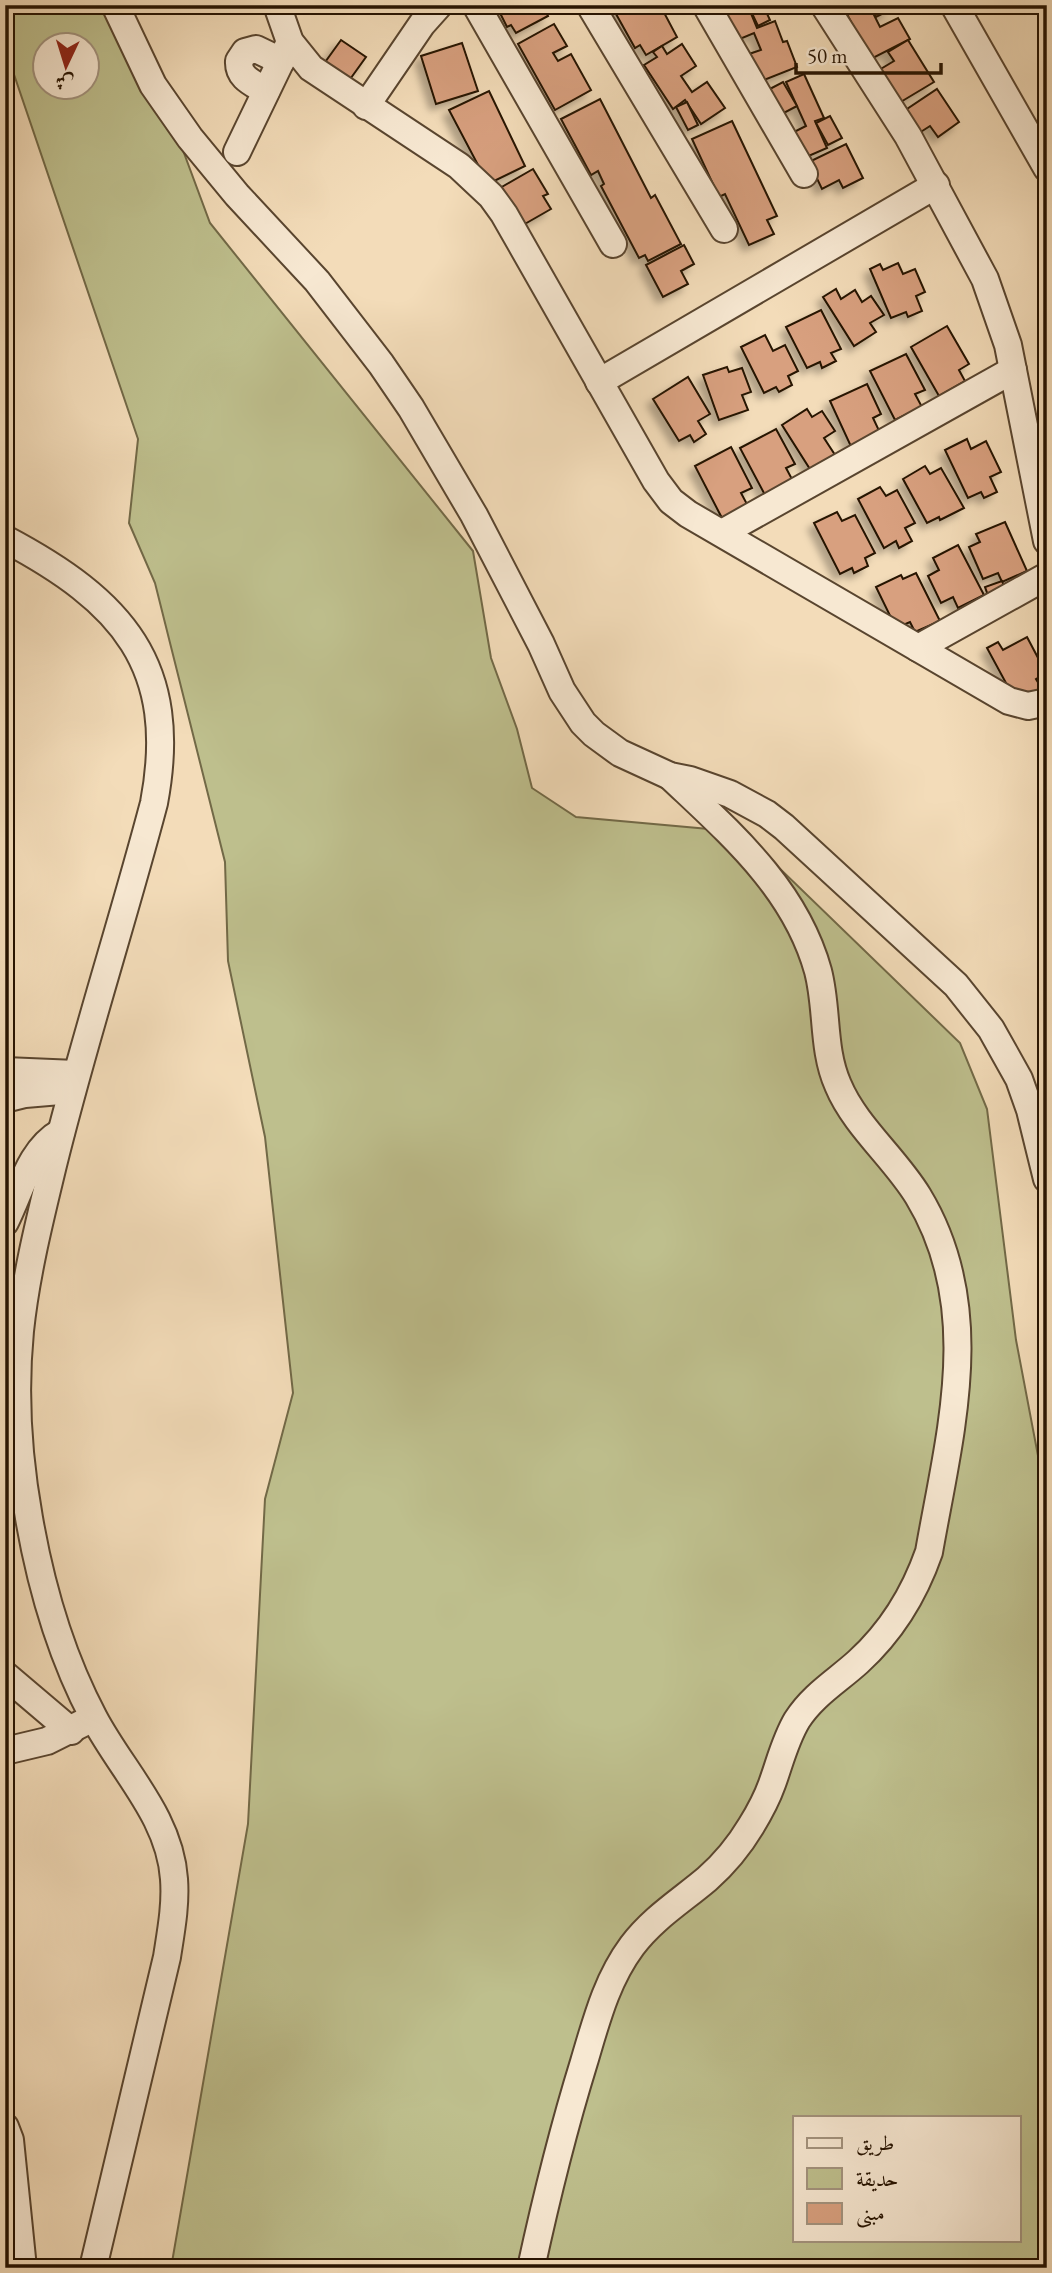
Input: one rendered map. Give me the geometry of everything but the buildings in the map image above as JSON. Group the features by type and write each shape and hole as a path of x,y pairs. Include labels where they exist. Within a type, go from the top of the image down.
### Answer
{"lane":[{"path":"115,5 153,85 171,112 213,167 317,281 411,408 491,547 571,707 583,723 607,744 670,776 720,790 767,814 956,985 991,1029 1019,1079 1030,1110 1047,1179"},
{"path":"237,152 285,52 283,27 276,5"},
{"path":"366,106 422,24 439,5"},
{"path":"476,5 613,243"},
{"path":"590,5 724,229"},
{"path":"706,5 804,173"},
{"path":"824,5 879,88 936,185 985,279 1002,323 1047,541"},
{"path":"954,5 1047,168"},
{"path":"266,92 242,76 238,66 245,52 256,49 285,52 459,166 491,196 504,214 663,491 679,508 1009,701 1027,706 1047,702"},
{"path":"599,382 936,185"},
{"path":"722,533 1013,370"},
{"path":"5,539 74,582 124,626 150,676 160,715 162,758 155,803 61,1132 31,1257 22,1319 18,1378 19,1425 28,1516 45,1591 82,1724"},
{"path":"918,648 1047,576"},
{"path":"531,2268 573,2096 609,1984 619,1964 643,1931 671,1905 708,1878 739,1843 771,1787 783,1750 797,1720 821,1692 874,1647 905,1606 929,1552 956,1389 956,1312 950,1272 942,1246 932,1221 912,1187 855,1115 839,1089 829,1060 818,973 798,919 766,872 670,776"},
{"path":"5,1071 74,1082"},
{"path":"5,1099 74,1082"},
{"path":"5,1222 35,1156 51,1138 61,1132"},
{"path":"5,1675 82,1724 160,1826 171,1858 175,1894 171,1935 93,2268"},
{"path":"5,1751 47,1741 82,1724"},
{"path":"5,2127 10,2140 23,2268"}],"green space":[{"path":"5,5 129,5 210,223 473,551 491,658 517,729 532,788 576,817 742,832 960,1043 987,1109 1016,1340 1047,1503 1047,2268 171,2268 248,1824 265,1499 293,1393 265,1137 228,961 225,862 155,583 129,523 138,439 5,48"}]}
